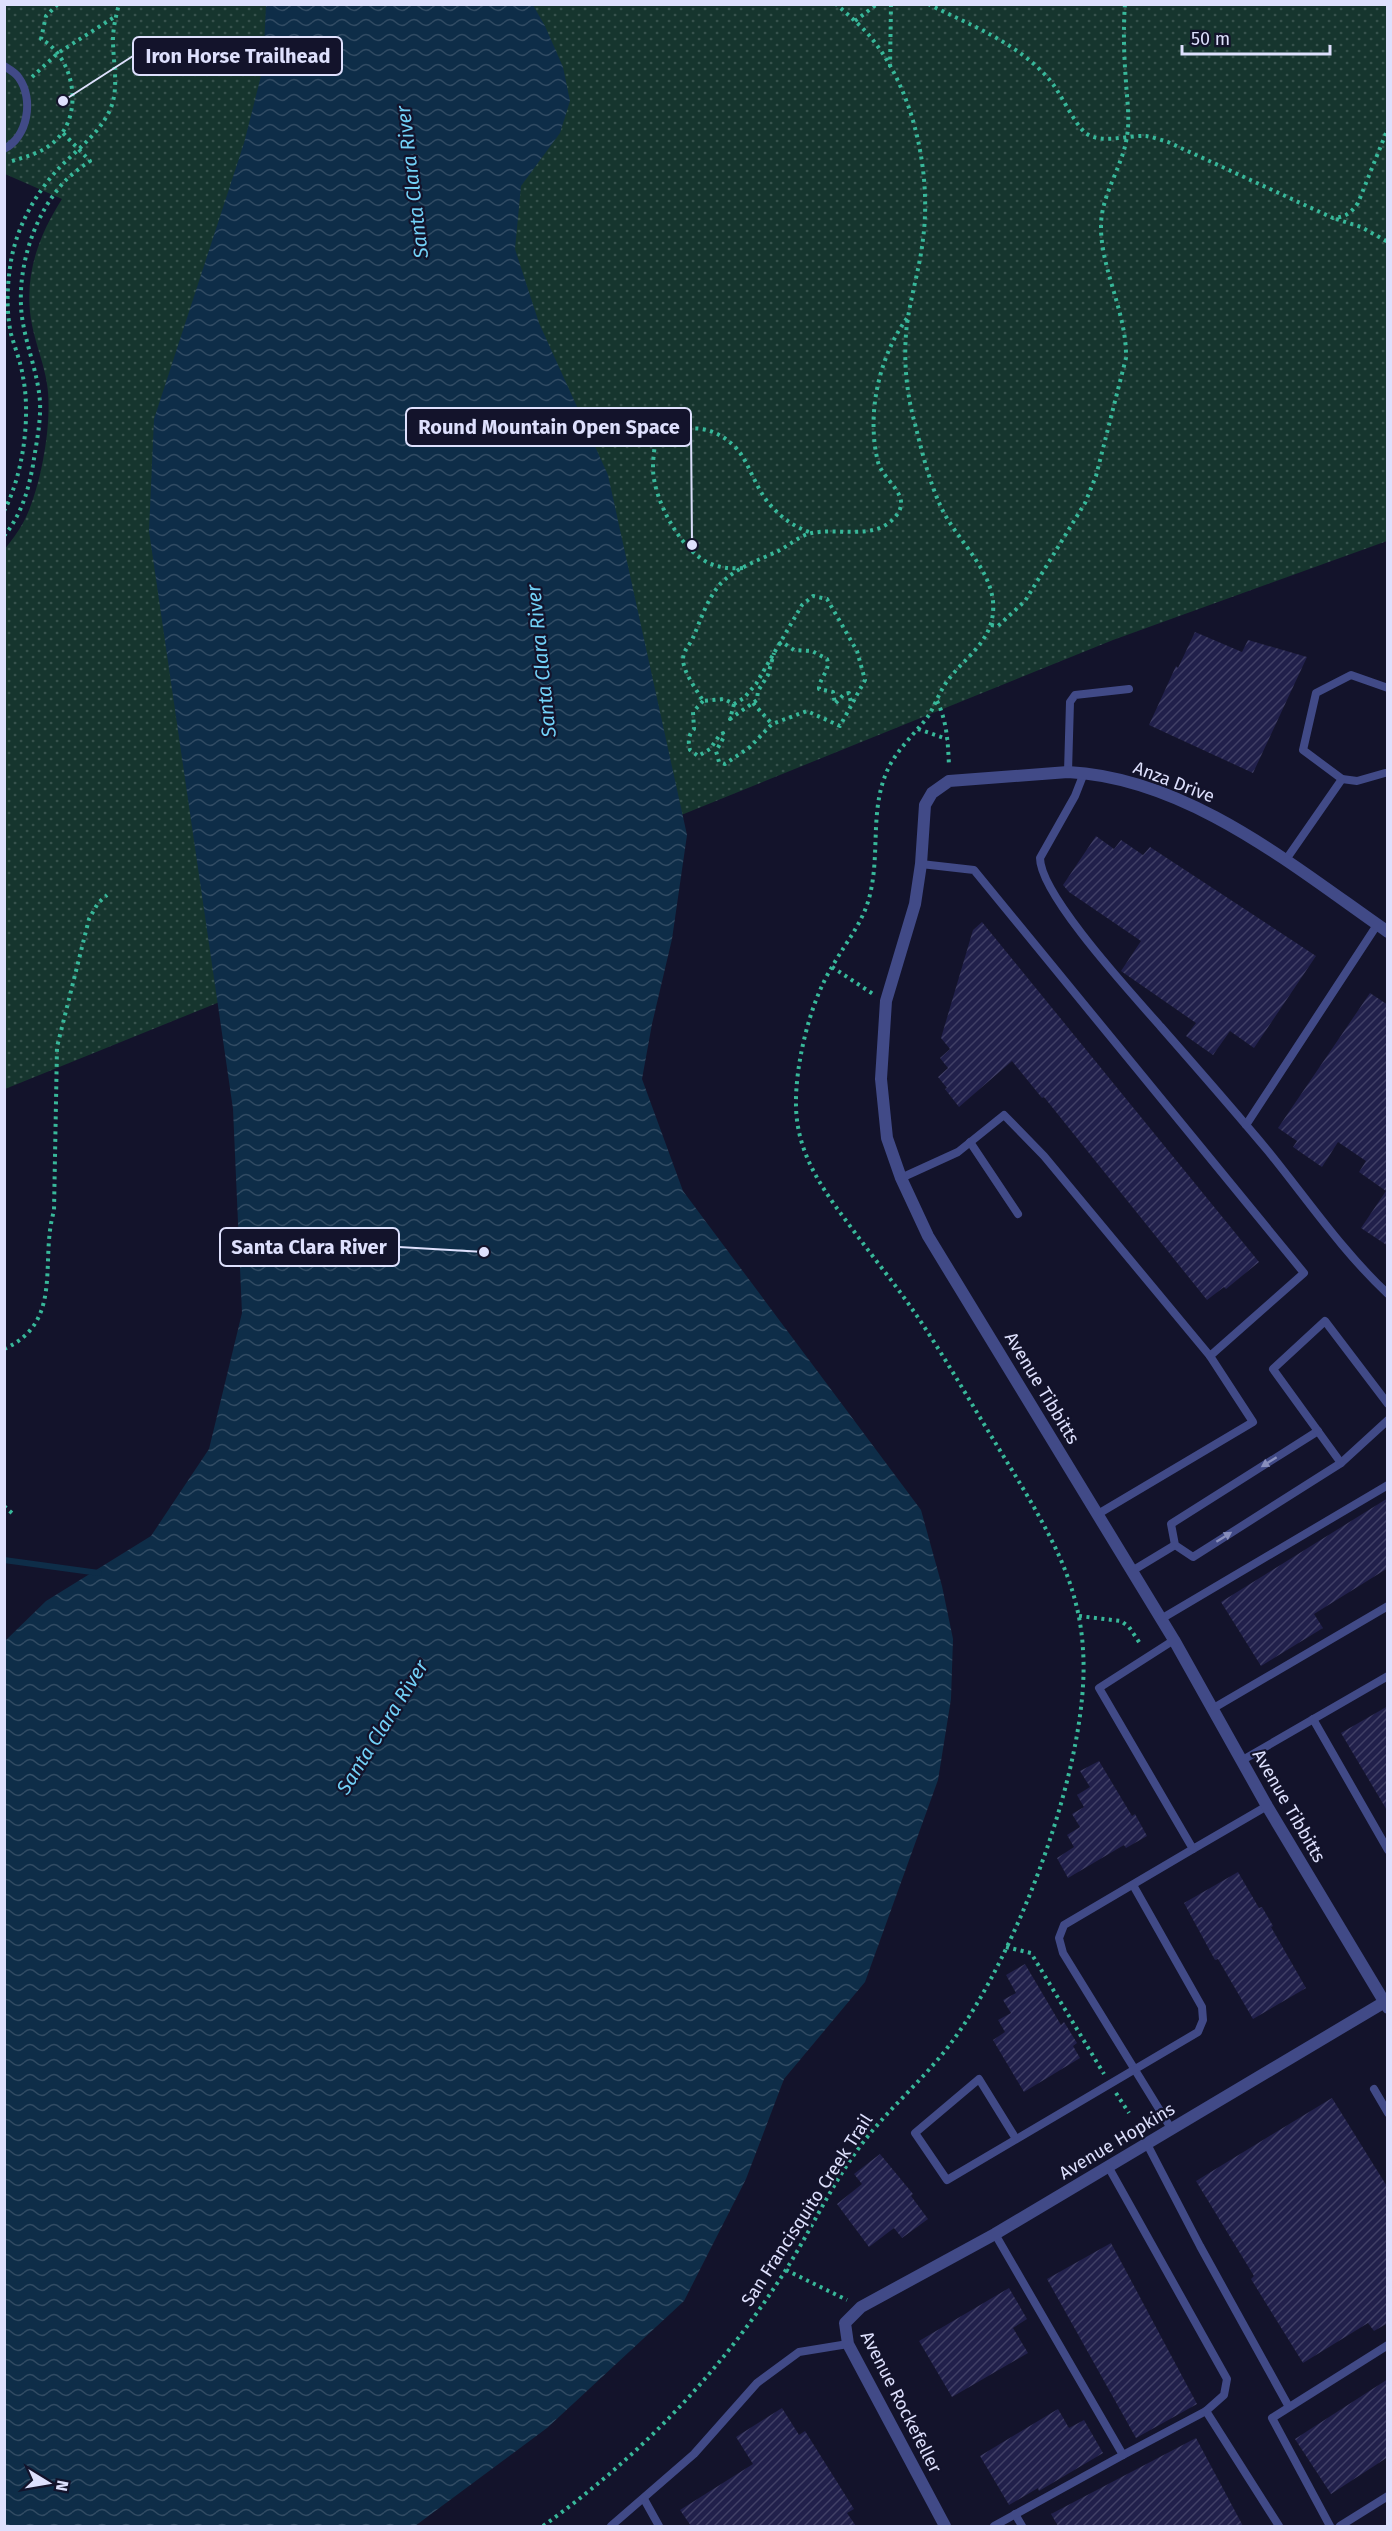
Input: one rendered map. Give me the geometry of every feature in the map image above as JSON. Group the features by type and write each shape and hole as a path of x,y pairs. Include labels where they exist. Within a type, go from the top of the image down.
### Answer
{"street":[{"name":"Anza Drive","path":"950,781 1068,772 1140,784 1197,807 1285,861 1382,928"},
{"name":"Avenue Tibbitts","path":"950,781 932,793 925,805 921,864 915,904 886,1001 881,1079 887,1138 901,1178 928,1236 1174,1640 1267,1806 1386,2003"},
{"name":"Avenue Hopkins","path":"861,2307 995,2234 1109,2168 1386,2003"},
{"name":"Avenue Rockefeller","path":"861,2307 845,2323 848,2344 945,2526"}],"lane":[{"path":"4,66 19,77 27,94 27,114 21,134 4,149"},
{"path":"1387,771 1357,781 1342,778 1303,750 1316,693 1352,675 1388,688"},
{"path":"1068,772 1070,702 1075,695 1129,689"},
{"path":"1084,773 1075,796 1040,858 1040,869 1053,893 1112,973 1246,1125 1359,1267 1388,1294"},
{"path":"1285,861 1342,778"},
{"path":"921,864 974,870 1304,1273 1210,1356"},
{"path":"1246,1125 1382,928"},
{"path":"901,1178 958,1152 1004,1115 1044,1156 1210,1356 1253,1422 1098,1514"},
{"path":"970,1142 1018,1214"},
{"path":"1341,1463 1273,1369 1325,1321 1388,1404"},
{"path":"1318,1431 1171,1524 1175,1545 1193,1557 1341,1463 1388,1420"},
{"path":"1161,1619 1388,1485"},
{"path":"1132,1571 1175,1545"},
{"path":"1212,1709 1388,1606"},
{"path":"1174,1640 1099,1688 1193,1850"},
{"path":"1241,1761 1388,1676"},
{"path":"1313,1719 1388,1850"},
{"path":"1172,2130 1063,1953 1059,1938 1064,1925 1267,1806"},
{"path":"1016,2139 979,2079 915,2133 947,2180 1198,2032 1203,2020 1202,2007 1132,1885"},
{"path":"1374,2090 1388,2113"},
{"path":"1147,2144 1200,2246 1289,2407"},
{"path":"994,2526 1206,2411 1224,2395 1227,2379 1109,2168"},
{"path":"995,2234 1123,2455"},
{"path":"611,2526 694,2454 757,2383 799,2352 848,2344"},
{"path":"1330,2526 1272,2418 1388,2345"},
{"path":"1206,2411 1279,2526"},
{"path":"1340,2526 1388,2496"},
{"path":"644,2499 659,2526"},
{"path":"1016,2514 1022,2526"}],"path":[{"path":"4,164 40,152 63,133 70,117 73,95 68,73 58,52 41,39 46,16 58,4"},
{"path":"4,511 18,475 26,402 23,378 11,332 8,305 12,258 31,206 48,180 99,129 110,110 115,92 113,40 118,4"},
{"path":"836,4 871,37 890,68 906,102 917,136 925,181 925,231 906,329 906,378 912,416 940,504 955,533 988,580 992,594 991,625 969,659 942,688 937,701 917,729 948,740"},
{"path":"855,21 877,4"},
{"path":"890,68 891,4"},
{"path":"928,4 999,38 1026,57 1049,78 1078,125 1088,135 1100,139 1147,136 1168,141 1333,218 1361,227 1388,242"},
{"path":"991,625 998,626 1025,601 1085,504 1096,477 1126,358 1126,339 1102,243 1101,222 1104,204 1127,136 1123,37 1125,4"},
{"path":"58,52 116,16"},
{"path":"1333,218 1352,212 1388,128"},
{"path":"4,537 14,524 30,485 40,404 22,316 23,270 38,222 53,197 65,181 90,161 63,133"},
{"path":"703,701 683,662 684,652 717,590 727,578 812,533 829,530 847,533 869,531 883,526 896,516 901,505 900,494 884,477 879,464 874,444 875,420 882,367 894,337 909,315"},
{"path":"743,568 728,569 709,563 691,551 673,526 657,491 652,469 655,444 664,436 681,429 705,428 722,436 738,450 757,488 772,508 796,527 812,533"},
{"path":"734,704 724,699 703,701 693,712 694,729 690,733 688,742 690,750 698,756 710,749 718,736 723,734 724,737 716,751 716,758 725,764 734,760 765,734 772,724 807,711 840,726 851,706 865,680 857,651 827,599 813,596 802,605 776,646 756,684 744,698 734,704 730,719 757,700 758,691 768,675 776,646 782,642 794,650 812,651 827,659 827,671 819,689 833,692 835,704 844,694 849,693 851,706"},
{"path":"937,701 942,712 948,740 950,781"},
{"path":"753,703 772,724"},
{"path":"4,1349 13,1345 32,1329 42,1312 49,1282 48,1229 54,1211 57,1047 88,919 98,903 107,895"},
{"path":"832,967 863,989 886,1001"},
{"path":"4,1506 12,1513"},
{"path":"1079,1616 1121,1621 1129,1627 1148,1656"},
{"name":"San Francisquito Creek Trail","path":"543,2526 613,2473 672,2417 719,2363 786,2270 855,2152 886,2113 923,2076 951,2043 978,2003 1006,1947 1035,1880 1053,1827 1077,1737 1083,1694"},
{"path":"1006,1947 1031,1953 1129,2113"},
{"name":"Avenue Rockefeller","path":"786,2270 861,2307"}],"green space":[{"path":"5,5 1387,5 1387,541 1113,640 5,1089 5,549 21,526 29,509 44,455 48,417 46,377 32,325 29,291 39,244 62,199 5,174"}],"water":[{"name":"Santa Clara River","path":"266,5 533,5 563,67 570,101 560,133 521,186 515,249 539,323 608,475 687,835 672,939 642,1079 683,1191 921,1510 942,1586 953,1639 951,1699 938,1780 865,1982 784,2079 746,2179 684,2301 547,2428 415,2526 5,2526 5,1641 46,1601 151,1536 209,1449 242,1313 233,1109 149,531 154,419 244,143 263,68"}],"building":[{"path":"1195,632 1242,652 1248,640 1307,657 1253,773 1149,725 1176,666 1178,668"},
{"path":"1096,836 1114,849 1121,840 1143,855 1150,847 1316,956 1254,1048 1230,1031 1213,1055 1186,1036 1196,1023 1121,971 1141,941 1069,892 1063,885"},
{"path":"982,922 1259,1262 1226,1289 1224,1287 1207,1300 1044,1097 1042,1098 1012,1061 959,1107 945,1089 947,1088 938,1077 948,1068 940,1058 950,1049 941,1038 973,930"},
{"path":"1370,993 1388,1005 1388,1246 1361,1228 1386,1191 1359,1172 1366,1161 1338,1142 1322,1167 1293,1147 1297,1141 1278,1128"},
{"path":"1388,1498 1388,1568 1314,1614 1323,1628 1261,1666 1221,1602"},
{"path":"1388,1706 1388,1812 1341,1733"},
{"path":"1099,1761 1132,1816 1135,1814 1147,1836 1126,1848 1124,1845 1068,1878 1057,1858 1074,1847 1067,1835 1080,1827 1072,1814 1084,1807 1077,1795 1090,1787 1080,1771"},
{"path":"1238,1872 1259,1908 1262,1907 1306,1988 1253,2019 1218,1959 1215,1960 1184,1903"},
{"path":"1025,1964 1061,2025 1064,2022 1077,2043 1073,2046 1080,2058 1024,2092 993,2040 1005,2032 998,2020 1011,2013 1003,2000 1016,1993 1006,1975"},
{"path":"1332,2098 1388,2188 1388,2323 1374,2331 1368,2323 1303,2363 1251,2279 1254,2276 1196,2181"},
{"path":"880,2154 913,2194 911,2196 928,2219 902,2238 894,2228 869,2247 837,2204 862,2184 854,2174"},
{"path":"1111,2243 1197,2404 1136,2438 1047,2279"},
{"path":"1009,2288 1027,2319 1013,2328 1028,2353 952,2397 919,2341"},
{"path":"1388,2379 1388,2457 1331,2494 1295,2439"},
{"path":"782,2408 799,2435 805,2431 854,2509 847,2513 856,2526 691,2526 680,2510 753,2464 736,2437"},
{"path":"1058,2409 1069,2428 1084,2420 1103,2453 1039,2491 1038,2488 1009,2505 980,2456"},
{"path":"1196,2438 1243,2526 1058,2526 1051,2514"}],"waterway":[{"path":"4,1560 99,1573"}],"place":[{"name":"Iron Horse Trailhead","path":"63,101"},
{"name":"Round Mountain Open Space","path":"692,545"},
{"name":"Santa Clara River","path":"484,1252"}]}
